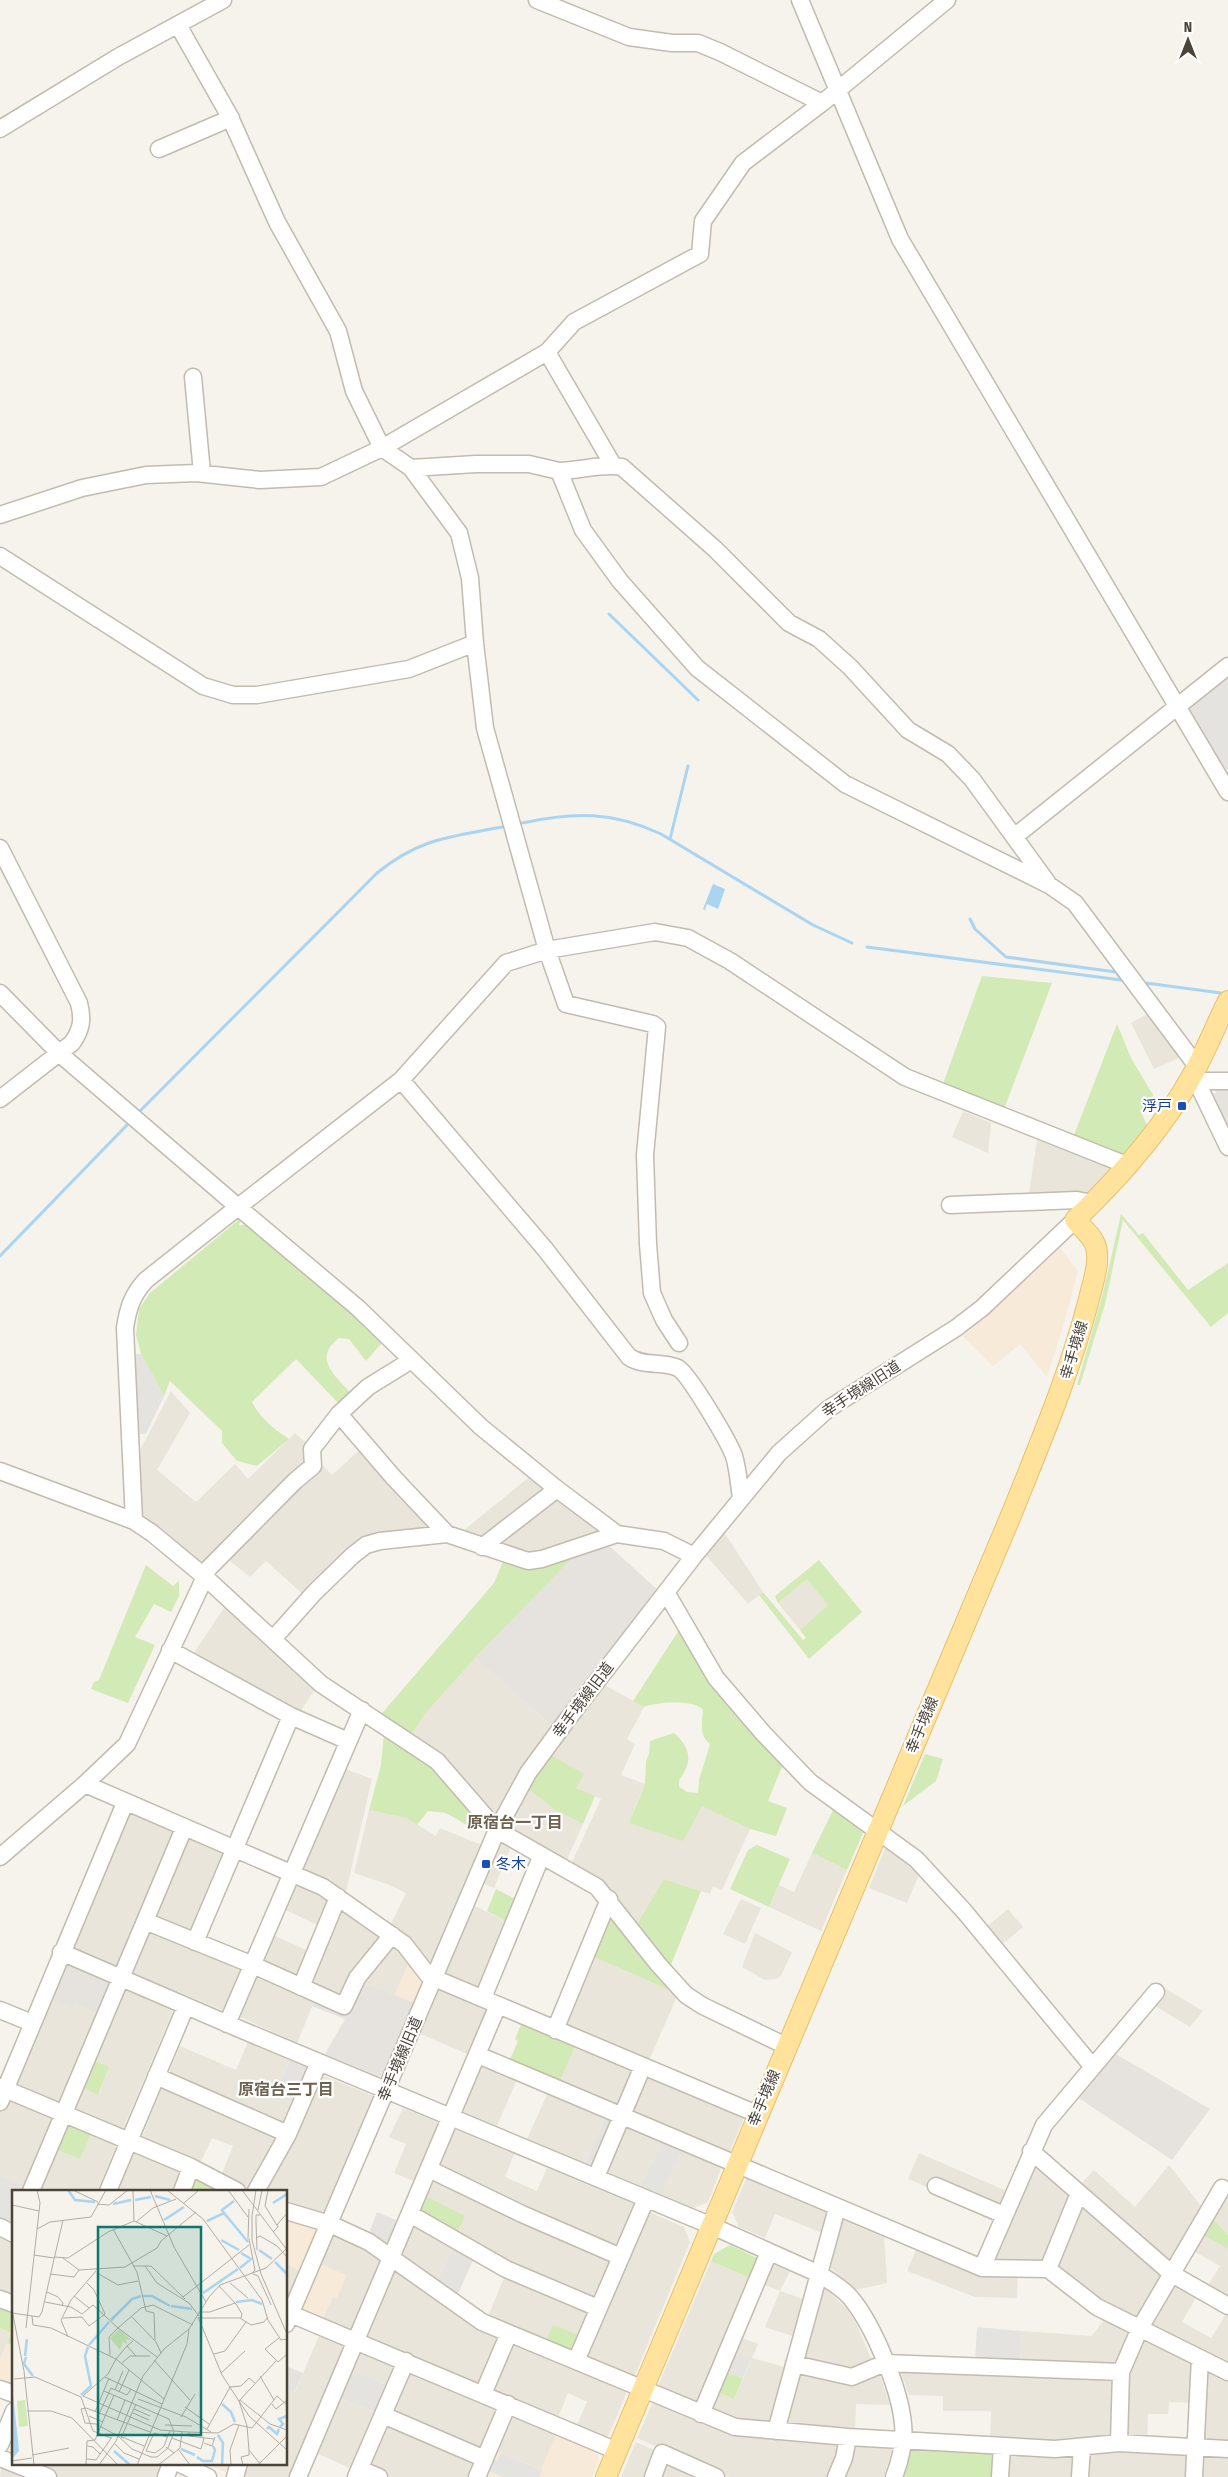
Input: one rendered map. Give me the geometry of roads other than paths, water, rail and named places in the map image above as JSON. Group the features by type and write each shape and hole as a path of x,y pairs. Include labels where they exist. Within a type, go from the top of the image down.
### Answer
{"main road":[{"path":"1075,1220 1129,1166 1153,1135 1195,1073 1227,1006"},
{"name":"幸手境線","path":"606,2477 757,2114 1012,1514 1074,1352 1096,1270 1097,1256 1095,1245 1075,1220"}],"street":[{"path":"0,129 118,57 222,0"},
{"path":"537,0 629,37 672,44 698,43 822,103"},
{"path":"800,0 900,239 1228,792"},
{"path":"0,516 82,488 146,475 202,473 260,480 321,477 382,448 547,352 574,322 700,254 704,221 743,163 822,103 836,89 947,0"},
{"path":"178,24 231,118 277,222 338,331 354,391 382,448 411,468 459,533 470,578 485,728 547,950 566,1004 653,1024 657,1027 645,1155 648,1244 652,1293 664,1320 679,1343"},
{"path":"159,150 231,118"},
{"path":"547,352 613,465"},
{"path":"193,377 202,473"},
{"path":"411,468 476,464 529,464 559,471 580,471 613,465 622,467 715,549 789,623 819,640 850,667 908,730 948,754 972,779 1049,885"},
{"path":"559,471 583,530 620,581 696,668 845,784 1049,885 1076,903 1195,1073 1228,1147"},
{"path":"0,556 203,686 233,695 257,695 408,669 475,643"},
{"path":"1014,837 1228,666"},
{"path":"0,848 79,1002 82,1022 80,1031 72,1043 0,1099"},
{"path":"134,1522 125,1328 133,1294 146,1280 401,1080 506,963 547,950 655,932 688,938 730,961 905,1077 1129,1166"},
{"path":"0,993 60,1054 358,1308 481,1427 617,1534"},
{"path":"1195,1073 1228,1081"},
{"path":"401,1080 545,1249 629,1357 636,1361 671,1366 685,1374 729,1444 734,1459 741,1498"},
{"path":"950,1205 1077,1200 1093,1203"},
{"name":"幸手境線旧道","path":"288,2316 330,2224 497,1830 528,1773 694,1556 779,1452 828,1408 956,1328 982,1308 1075,1220"},
{"path":"0,1857 85,1784 127,1744 208,1570 258,1518 313,1466 312,1449 339,1414 368,1387 410,1360"},
{"path":"339,1414 394,1478 447,1534 528,1561 542,1559 617,1534 664,1541 694,1556"},
{"path":"0,1471 134,1522 152,1533 205,1577 321,1684 437,1761 497,1830 541,1856 584,1877 597,1886 658,1964 686,1995 703,2006 786,2046"},
{"path":"482,1547 557,1488"},
{"path":"273,1639 314,1593 366,1545 380,1541 447,1534"},
{"path":"666,1592 716,1678 763,1733 810,1782 916,1859 1092,2066"},
{"path":"170,1650 291,1716 348,1741"},
{"path":"227,2024 362,1710"},
{"path":"195,1942 291,1716"},
{"path":"85,1784 125,1803 323,1887 404,1944 428,1975 434,1978 757,2114"},
{"path":"125,1803 2,2093 64,2113 191,2167 235,2190"},
{"path":"30,2190 122,1978 184,1828"},
{"path":"483,1998 541,1856"},
{"path":"301,1987 338,1897"},
{"path":"555,2030 609,1899"},
{"path":"145,1921 253,1965 344,2006 357,1978 392,1935"},
{"path":"61,1952 227,2024 712,2226 819,2274 841,2288 856,2305 885,2363 901,2409 904,2440 894,2477"},
{"path":"982,2268 1031,2151 1044,2125 1156,1992"},
{"path":"298,2477 498,2005"},
{"path":"108,2190 186,2006"},
{"path":"0,2010 32,2024"},
{"path":"478,2055 982,2268 1048,2269 1097,2307 1228,2372"},
{"path":"257,2190 288,2134 319,2062"},
{"path":"596,2177 643,2066"},
{"path":"156,2076 288,2134"},
{"path":"1031,2151 1172,2274 1228,2306"},
{"path":"182,2190 191,2167"},
{"path":"429,2169 522,2214 620,2257"},
{"path":"936,2186 1004,2215"},
{"path":"1119,2443 1121,2372 1140,2328 1222,2188"},
{"path":"1048,2269 1079,2193"},
{"path":"576,2361 646,2199"},
{"path":"776,2431 837,2208"},
{"path":"288,2212 330,2224 369,2242 482,2322 735,2427 1055,2449 1119,2443 1228,2449"},
{"path":"410,2214 506,2269 598,2308"},
{"path":"700,2414 770,2252"},
{"path":"0,2299 12,2303"},
{"path":"288,2316 406,2361 617,2451"},
{"path":"483,2394 509,2333"},
{"path":"1194,2477 1200,2358"},
{"path":"379,2477 358,2473 406,2361"},
{"path":"794,2364 852,2378 885,2363 1121,2372"},
{"path":"0,2389 12,2393"},
{"path":"477,2477 508,2404"},
{"path":"383,2415 485,2458"},
{"path":"0,2445 12,2416"},
{"path":"836,2477 844,2458 848,2436"},
{"path":"1000,2477 1002,2446"},
{"path":"1080,2477 1082,2447"},
{"path":"652,2477 662,2453 716,2477"},
{"path":"0,2458 12,2463"},
{"path":"15,2464 48,2477"},
{"path":"166,2477 171,2464"},
{"path":"180,2464 208,2477"},
{"path":"235,2477 239,2464"}],"water":[{"path":"713,884 725,889 718,909 707,904 705,910 703,909"}],"waterway":[{"path":"609,614 698,700"},
{"path":"670,839 688,766"},
{"path":"522,823 559,817 593,816 626,821 643,826 661,834 813,925 852,943"},
{"path":"139,1112 377,873 407,852 422,846 451,837 502,827"},
{"path":"970,919 975,929 1006,957 1116,972 1121,979"},
{"path":"867,947 1121,980"},
{"path":"1146,983 1221,993"},
{"path":"0,1256 127,1125"}],"place":[{"name":"浮戸","path":"1182,1106"},
{"name":"冬木","path":"486,1864"}],"district":[{"name":"原宿台一丁目","path":"515,1822"},
{"name":"原宿台三丁目","path":"286,2089"}]}
